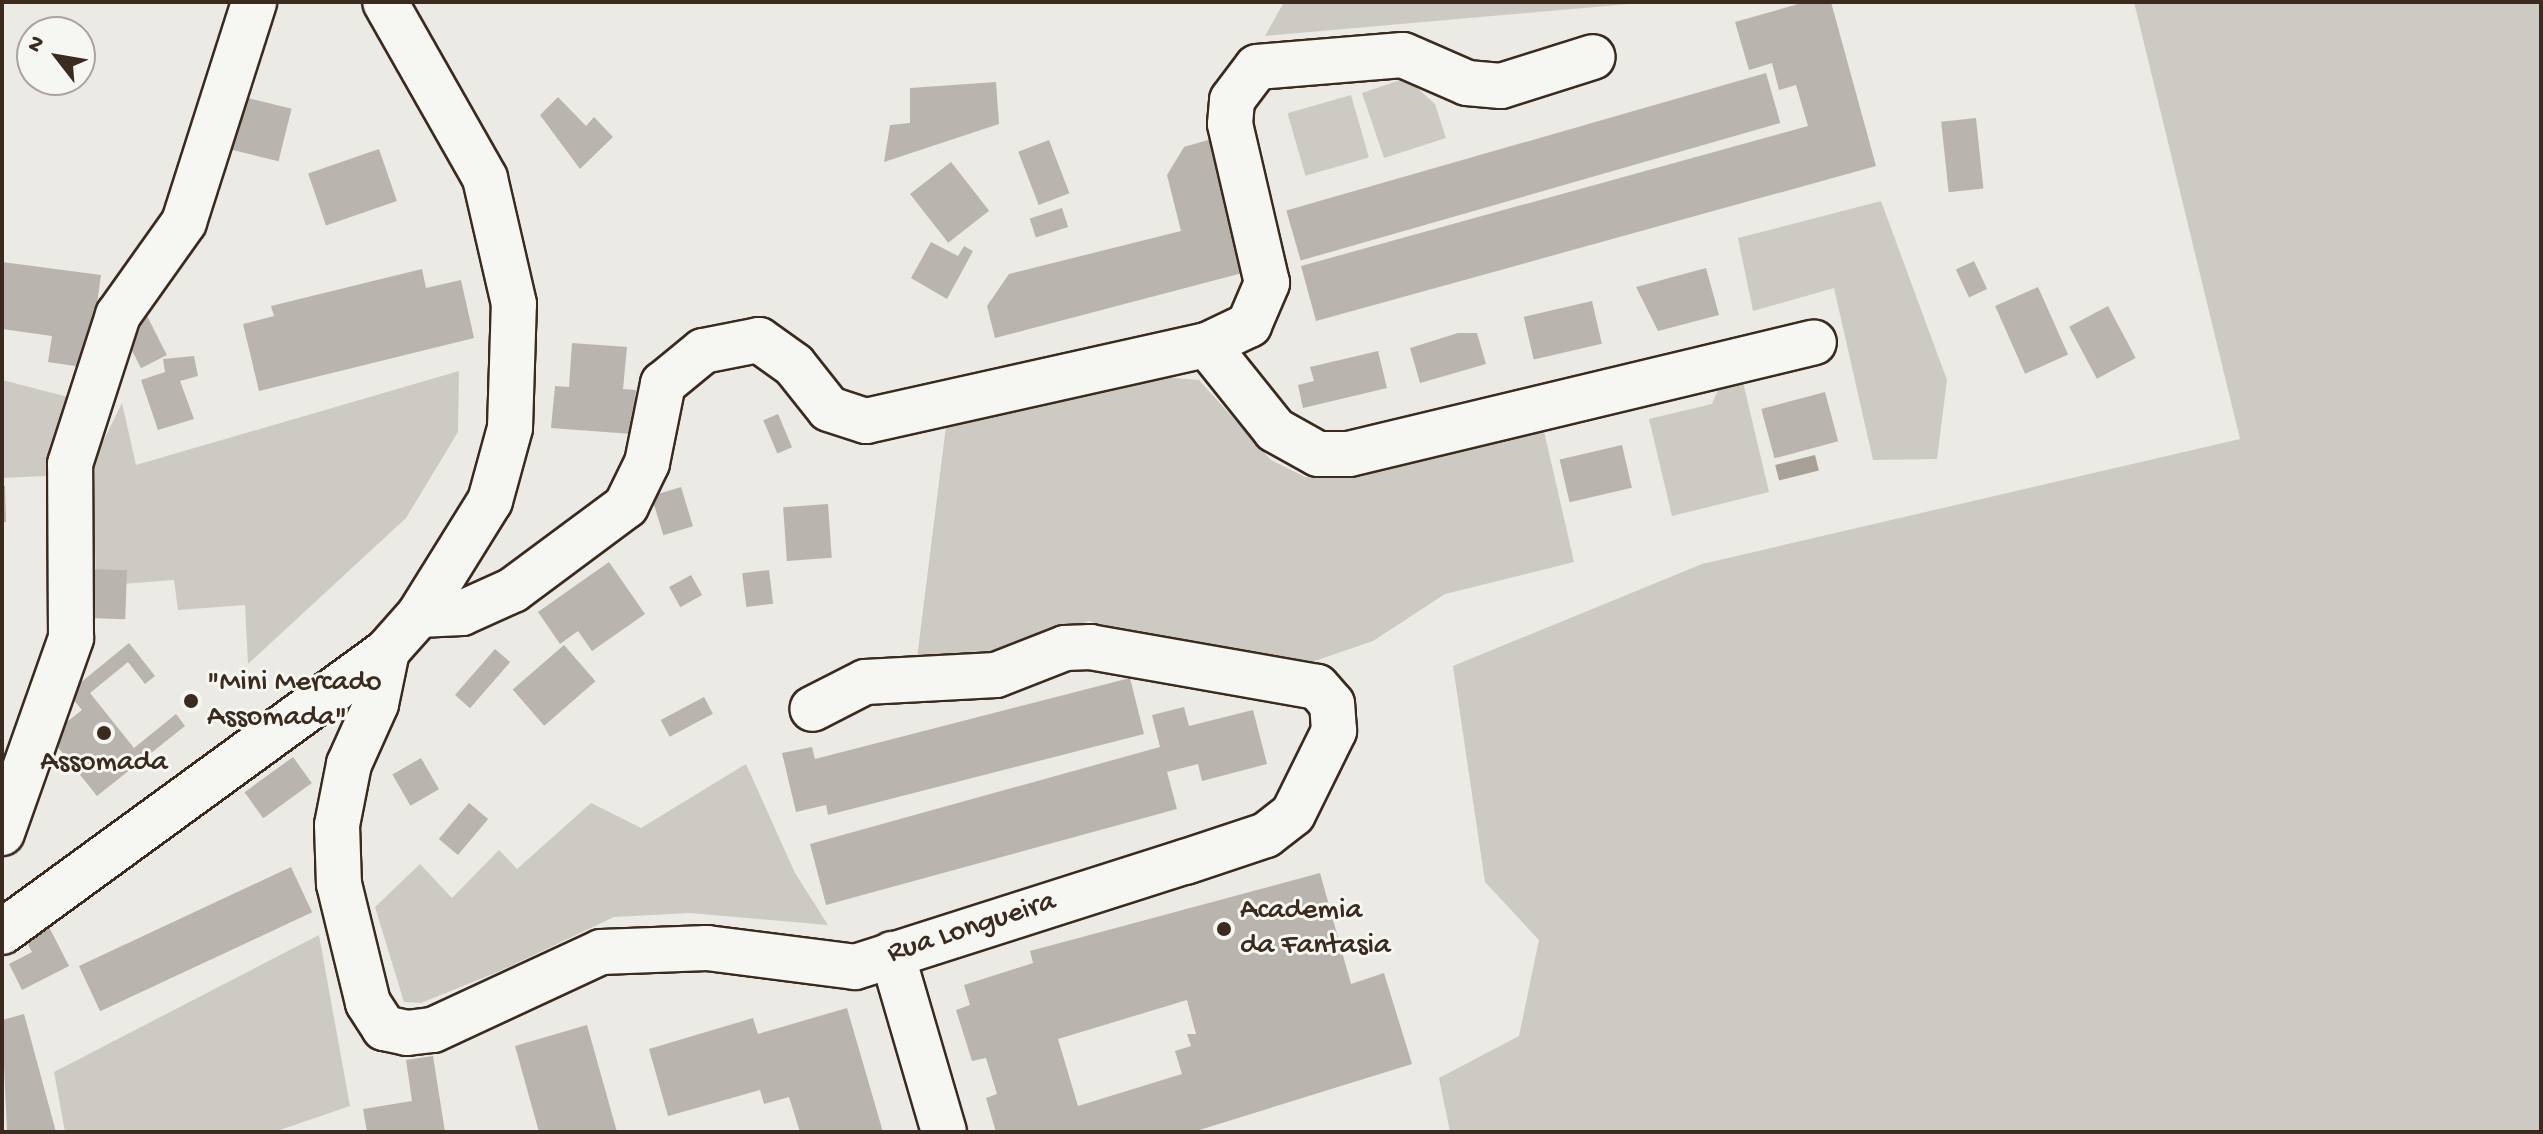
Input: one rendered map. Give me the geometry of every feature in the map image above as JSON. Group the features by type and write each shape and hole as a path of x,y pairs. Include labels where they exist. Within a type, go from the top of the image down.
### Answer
{"street":[{"path":"4,823 71,638 70,464 118,315 184,222 254,2"},
{"path":"2,932 387,651 419,615 490,501 510,428 514,304 485,178 385,2"},
{"path":"419,615 462,613 513,590 626,506 647,463 663,384 703,351 759,340 794,365 829,409 866,421 1207,345 1249,325 1263,306 1267,283 1230,124 1232,100 1257,67 1403,55 1467,83 1501,86 1593,57"},
{"path":"1207,345 1275,430 1318,454 1349,454 1814,342"},
{"name":"Rua Longueira","path":"387,651 337,825 339,884 358,968 384,1028 433,1030 601,952 707,948 855,967 1266,835 1293,814 1312,785 1334,731 1332,704 1317,687 1294,679 1164,664 1091,647 1065,648 996,675 865,682 812,709"},
{"path":"892,954 944,1132"}],"shaded area":[{"path":"1284,2 1651,2 1265,36"},
{"path":"2134,2 2541,2 2541,1132 1450,1132 1439,1078 1519,1036 1539,940 1485,882 1453,666 1702,564 2240,439"},
{"path":"1406,78 1435,104 1446,138 1384,158 1362,93"},
{"path":"1351,95 1369,157 1305,176 1288,113"},
{"path":"1881,201 1947,380 1937,459 1873,460 1834,288 1753,311 1738,238"},
{"path":"459,371 458,432 406,518 248,664 245,605 178,610 174,580 96,586 93,462 122,403 136,465"},
{"path":"1150,376 1199,380 1271,460 1305,477 1348,478 1544,431 1574,562 1445,594 1373,641 1306,664 1183,655 1089,621 1000,652 917,658 946,426"},
{"path":"2,380 76,399 46,476 2,478"},
{"path":"1743,382 1769,492 1672,516 1649,419 1712,404 1719,388"},
{"path":"1815,455 1819,471 1779,480 1775,465"},
{"path":"746,764 795,873 828,925 690,913 614,917 500,971 421,1003 404,1002 375,907 420,864 452,898 499,850 517,869 591,803 641,828"},
{"path":"319,935 350,1106 274,1132 65,1132 54,1072"}],"building":[{"path":"1805,2 1831,2 1876,166 1316,321 1301,266 1808,126 1796,85 1779,90 1772,63 1749,70 1735,22"},
{"path":"1766,73 1780,123 1301,261 1286,211"},
{"path":"996,82 999,124 884,162 890,125 910,123 910,88"},
{"path":"244,97 292,109 278,161 231,149"},
{"path":"558,97 586,126 594,117 613,137 580,169 540,115"},
{"path":"1976,118 1983,189 1949,192 1941,122"},
{"path":"1215,138 1250,271 995,338 987,306 1009,274 1181,231 1167,175 1184,147"},
{"path":"1049,140 1069,193 1039,205 1018,152"},
{"path":"379,149 397,201 326,225 308,173"},
{"path":"951,162 989,211 948,243 910,194"},
{"path":"1062,208 1068,227 1036,238 1030,219"},
{"path":"931,242 958,256 964,246 973,251 947,299 911,278"},
{"path":"1974,261 1987,289 1969,298 1956,269"},
{"path":"2,262 101,275 88,368 48,362 52,336 2,329"},
{"path":"1706,268 1719,315 1658,331 1636,287"},
{"path":"422,269 426,288 461,280 474,338 259,391 243,324 274,316 271,306"},
{"path":"2038,287 2068,355 2025,374 1995,306"},
{"path":"1592,301 1602,344 1534,360 1524,317"},
{"path":"2108,306 2136,358 2097,379 2069,327"},
{"path":"146,314 167,355 141,368 120,327"},
{"path":"1458,333 1477,333 1486,364 1420,383 1410,348"},
{"path":"572,343 627,347 623,389 636,390 632,434 551,428 555,386 569,387"},
{"path":"1378,351 1387,388 1303,408 1298,385 1314,381 1310,367"},
{"path":"194,356 198,376 180,381 194,419 158,430 141,380 165,372 163,359"},
{"path":"1825,392 1838,441 1774,458 1761,409"},
{"path":"778,414 792,447 777,453 763,420"},
{"path":"1622,445 1632,488 1570,502 1560,459"},
{"path":"2,486 5,486 6,522 2,522"},
{"path":"681,487 693,526 663,535 651,496"},
{"path":"828,504 832,558 787,561 783,507"},
{"path":"609,562 645,614 592,651 578,631 560,644 538,612"},
{"path":"89,569 127,570 125,619 87,618"},
{"path":"769,570 773,604 746,607 742,573"},
{"path":"691,575 702,595 680,607 669,587"},
{"path":"129,643 155,676 145,684 128,662 90,693 134,748 176,714 185,726 97,796 49,736 82,710 68,693"},
{"path":"564,645 595,681 544,726 513,690"},
{"path":"495,649 510,662 470,708 455,695"},
{"path":"1130,678 1144,734 828,815 826,805 796,812 782,753 812,747 815,759"},
{"path":"704,697 713,714 670,737 661,720"},
{"path":"1184,707 1189,726 1253,710 1267,764 1202,781 1198,764 1167,772 1177,809 826,905 810,844 1160,747 1152,715"},
{"path":"293,757 312,783 263,818 244,792"},
{"path":"421,758 439,789 410,806 392,774"},
{"path":"469,803 488,819 458,855 439,839"},
{"path":"291,867 312,912 100,1011 79,966"},
{"path":"1320,873 1351,984 1384,973 1412,1064 1193,1132 996,1132 986,1098 997,1094 986,1058 972,1061 956,1010 970,1005 964,985 1033,963 1030,951","holes":["1187,1000 1196,1034 1187,1034 1191,1046 1175,1051 1182,1074 1078,1106 1058,1039"]},
{"path":"47,923 69,966 22,990 9,964 32,952 23,935"},
{"path":"847,1008 883,1132 800,1132 789,1097 764,1104 760,1090 668,1116 649,1049 753,1018 758,1034"},
{"path":"24,1014 56,1132 7,1132 2,1020"},
{"path":"587,1025 617,1132 539,1132 515,1046"},
{"path":"433,1056 445,1132 367,1132 363,1109 412,1101 406,1060"}],"place":[{"name":"\"Mini Mercado Assomada\"","path":"191,701"},
{"name":"Assomada","path":"104,733"},
{"name":"Academia da Fantasia","path":"1224,929"}]}
